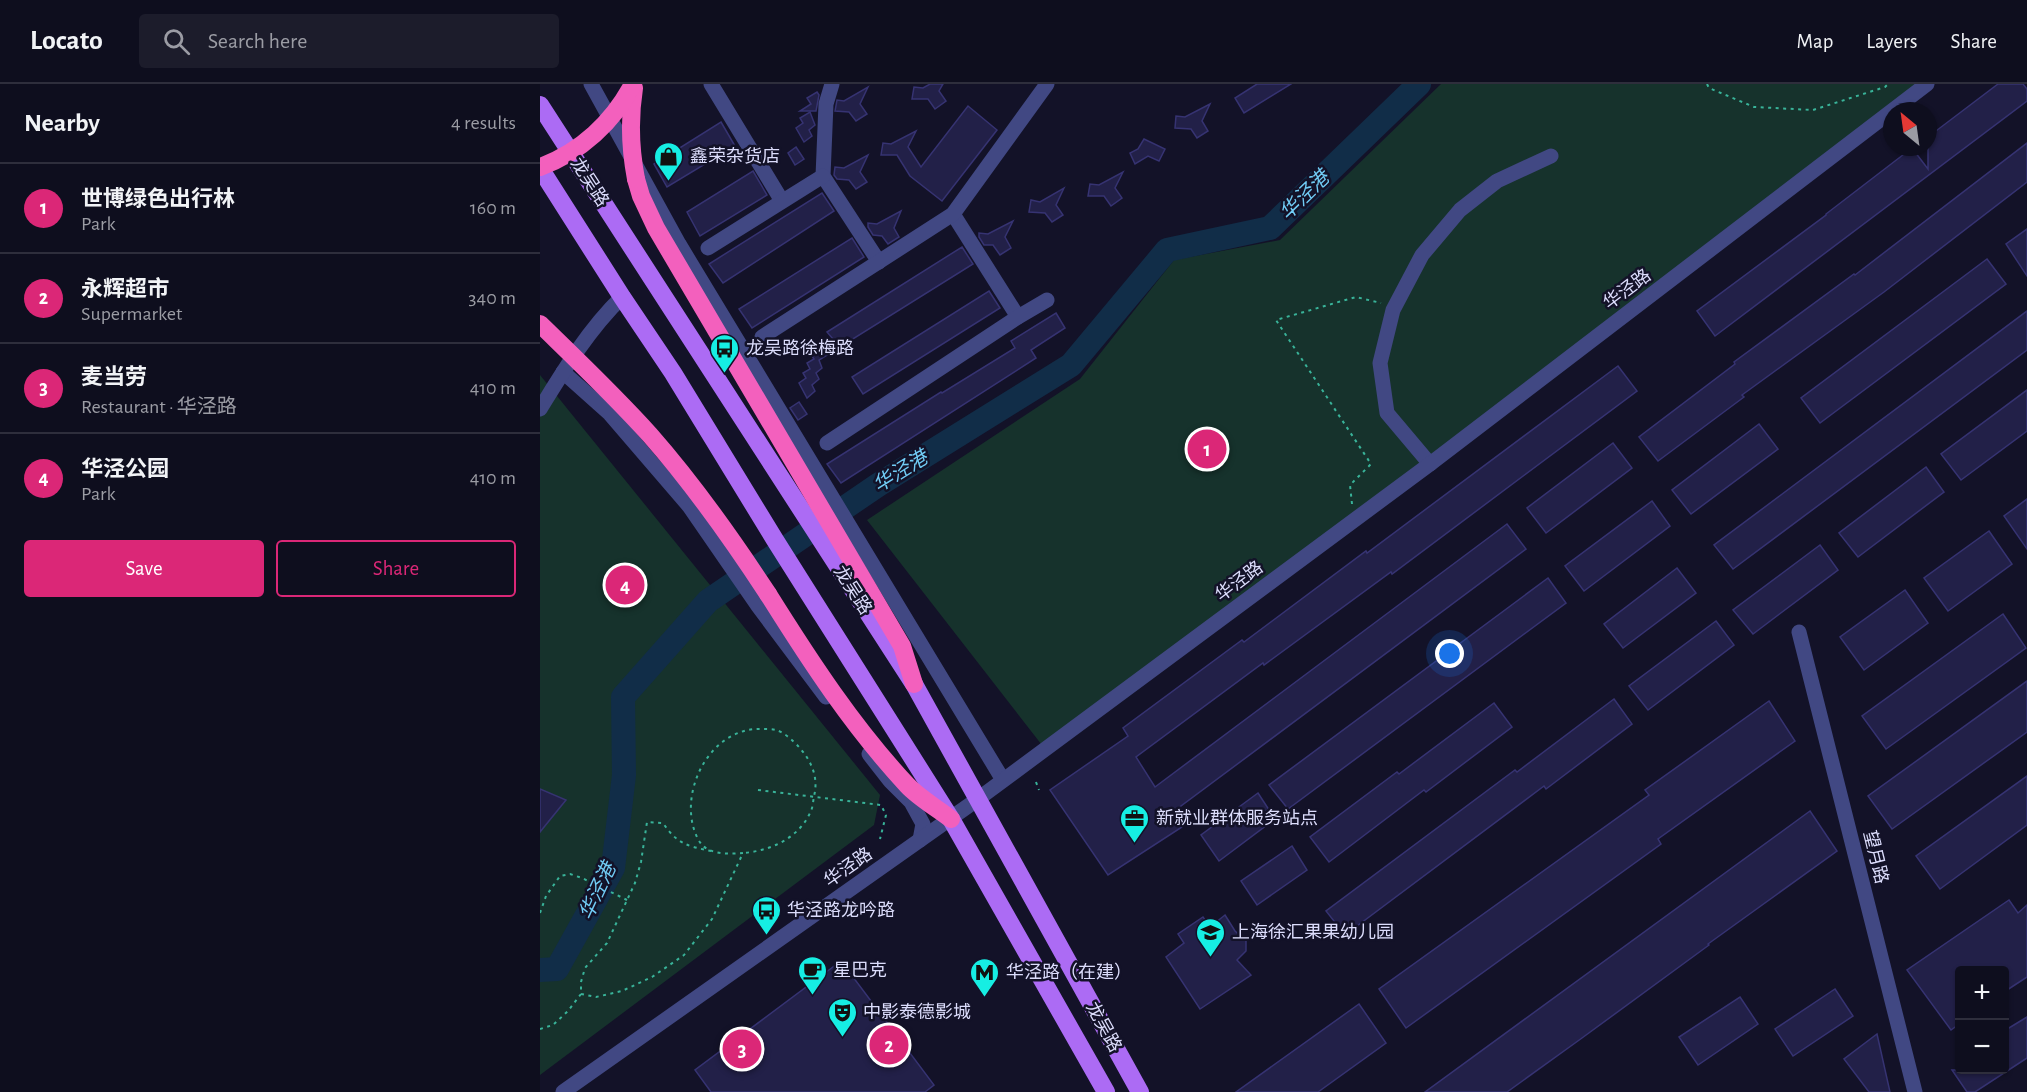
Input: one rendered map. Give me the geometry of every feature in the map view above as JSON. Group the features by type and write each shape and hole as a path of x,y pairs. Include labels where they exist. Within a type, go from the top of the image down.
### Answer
{"highway":[{"path":"540,167 574,150 595,134 613,115 634,84"},
{"path":"634,84 630,144 636,179 648,213 902,646 914,684"},
{"path":"540,324 651,436 713,513 818,671 855,722 908,787 951,819"}],"main road":[{"name":"龙吴路","path":"540,105 806,517 840,541"},
{"name":"龙吴路","path":"540,167 673,373 951,819 1106,1092"},
{"name":"龙吴路","path":"914,684 1140,1092"}],"street":[{"path":"591,84 679,244 833,501 840,541 1003,780"},
{"path":"711,84 782,201"},
{"path":"832,84 826,104 823,176 879,262"},
{"path":"762,337 952,214 1047,84"},
{"name":"华泾路","path":"563,1092 951,819 1430,464 1927,84"},
{"path":"1430,464 1387,413 1380,363 1395,306 1422,255 1460,210 1497,180 1551,156"},
{"path":"708,248 823,176"},
{"path":"952,214 1018,317"},
{"path":"540,409 603,315 622,297"},
{"path":"827,443 1047,300"},
{"path":"563,372 610,414 689,506 758,606 836,711 890,781 911,802 923,824 920,840"},
{"name":"望月路","path":"1799,632 1915,1092"}],"path":[{"path":"1707,84 1709,88 1754,107 1813,110 1885,87 1888,84"},
{"path":"1354,520 1350,484 1371,464 1276,320 1356,297 1395,306"},
{"path":"540,1029 553,1025 581,994 580,981 585,968 607,943 627,900 641,862 647,822 663,823 672,836 686,846 728,854 757,852 785,841 799,830 811,813 816,778 808,757 793,741 777,730 751,729 732,736 716,746 703,763 691,799 691,817 695,834 702,845 714,851"},
{"path":"1036,783 1038,790"},
{"path":"758,790 881,805 886,815 880,839"},
{"path":"581,994 596,997 622,991 652,977 684,955 712,919 743,853"},
{"path":"540,913 546,896 560,876 570,874 627,900"}],"green space":[{"path":"1441,84 1923,84 1899,102 1883,102 1883,114 1045,749 867,520 1080,379 1174,260 1280,240"},
{"path":"540,375 880,795 874,825 540,1075"}],"building":[{"path":"930,84 943,84 939,91 946,101 935,109 928,99 912,99 914,87 923,88"},
{"path":"1257,84 1291,84 1244,113 1235,98"},
{"path":"1998,84 2023,84 2027,89 2027,101 1715,336 1697,311 1902,156 1918,156 1928,169 1928,156 1937,156 1937,130"},
{"path":"868,87 860,104 867,114 856,121 849,112 835,111 837,100 844,101"},
{"path":"817,92 819,95 816,111 800,111 811,104 807,98"},
{"path":"1210,104 1202,121 1208,131 1197,138 1191,129 1175,128 1176,116 1185,117"},
{"path":"968,106 997,130 942,201 910,176 897,155 881,155 883,143 891,144 916,131 908,147 921,167"},
{"path":"810,112 815,125 809,130 812,136 804,142 796,128 803,123 800,118"},
{"path":"721,122 735,146 667,187 654,164"},
{"path":"1144,139 1165,149 1159,161 1148,156 1135,164 1130,153 1138,149"},
{"path":"2027,143 2027,182 1884,292 1742,395 1744,397 1658,461 1639,437 1735,364 1734,362 1855,275"},
{"path":"796,147 804,159 795,165 788,153"},
{"path":"868,155 860,172 867,182 856,189 849,180 837,179 834,175 835,167 844,168"},
{"path":"753,171 767,195 700,236 687,212"},
{"path":"1123,172 1115,188 1122,198 1111,206 1104,196 1088,196 1090,184 1099,185"},
{"path":"1064,188 1056,205 1063,215 1052,222 1045,213 1029,212 1031,200 1040,202"},
{"path":"822,193 834,211 723,283 709,264"},
{"path":"901,211 894,228 899,237 888,244 882,236 873,235 868,223 877,224"},
{"path":"1013,221 1005,237 1011,248 1000,255 993,245 984,245 979,233 988,234"},
{"path":"2027,229 2027,276 2006,244"},
{"path":"852,238 864,257 752,328 739,309"},
{"path":"962,247 973,264 819,360 822,368 816,373 819,379 812,385 815,391 807,398 799,383 806,378 803,373 810,369 807,363 814,359 810,353 833,339 827,332"},
{"path":"1987,259 2006,284 1820,423 1801,398"},
{"path":"989,291 1000,308 863,394 852,377"},
{"path":"2027,311 2027,350 1733,569 1714,545"},
{"path":"1056,313 1065,328 1031,350 1036,358 841,483 827,464 1015,348 1011,341"},
{"path":"1618,366 1637,391 1392,574 1391,572 1264,665 1263,663 1136,757 1155,787 1507,524 1526,549 1173,812 1182,827 1108,875 1050,790 1128,736 1123,728 1366,551 1367,553"},
{"path":"2027,390 2027,431 1961,480 1941,454"},
{"path":"799,402 807,414 798,420 790,408"},
{"path":"1759,424 1778,449 1691,514 1672,490"},
{"path":"1613,443 1632,468 1546,533 1527,508"},
{"path":"1926,467 1944,492 1858,557 1839,533"},
{"path":"2027,499 2027,549 2004,516"},
{"path":"1652,501 1670,526 1584,591 1565,566"},
{"path":"1989,531 2012,564 1948,611 1924,578"},
{"path":"1820,545 1838,570 1753,634 1733,610"},
{"path":"1677,568 1696,593 1623,648 1604,624"},
{"path":"1548,578 1566,603 1288,809 1269,785"},
{"path":"1905,590 1928,623 1864,670 1840,637"},
{"path":"2003,614 2026,648 1886,749 1862,716"},
{"path":"1716,621 1734,645 1648,710 1629,686"},
{"path":"2027,681 2027,732 1892,829 1868,796"},
{"path":"1614,699 1632,724 1546,789 1544,786 1345,935 1326,911"},
{"path":"1769,701 1795,741 1658,839 1661,844 1406,1028 1379,989 1649,795 1645,790"},
{"path":"1494,703 1512,727 1329,862 1310,837"},
{"path":"2027,776 2027,825 1940,889 1916,856"},
{"path":"540,789 566,800 540,832"},
{"path":"1258,793 1275,819 1219,861 1201,835"},
{"path":"1810,811 1837,851 1582,1038 1507,1092 1425,1092"},
{"path":"1292,846 1307,870 1257,905 1241,881"},
{"path":"2009,900 2018,913 2027,905 2027,977 2009,989 2009,966 1955,966 1955,1027 1951,1030 1907,970"},
{"path":"1225,915 1235,931 1246,941 1246,951 1237,960 1251,975 1200,1009 1166,957 1184,943 1178,934 1203,917 1210,927"},
{"path":"841,961 934,1085 925,1092 711,1092 695,1070"},
{"path":"1835,989 1853,1016 1793,1056 1775,1029"},
{"path":"1740,997 1758,1024 1698,1065 1679,1037"},
{"path":"1359,1004 1386,1043 1318,1092 1236,1092"},
{"path":"2027,1017 2027,1058 2009,1070 2009,1028"},
{"path":"1877,1034 1890,1092 1869,1092 1844,1059"},
{"path":"1952,1070 1955,1070 1955,1074 2003,1074 1975,1092 1967,1092"}],"waterway":[{"name":"华泾港","path":"540,970 557,969 613,868 624,775 623,697 708,601 878,485 1071,365 1167,250 1270,228 1419,84"}],"place":[{"name":"鑫荣杂货店","path":"669,182"},
{"name":"龙吴路徐梅路","path":"725,374"},
{"name":"世博绿色出行林","path":"1207,449"},
{"name":"华泾公园","path":"625,585"},
{"name":"新就业群体服务站点","path":"1135,844"},
{"name":"华泾路龙吟路","path":"766,936"},
{"name":"上海徐汇果果幼儿园","path":"1211,958"},
{"name":"星巴克","path":"812,996"},
{"name":"华泾路（在建）","path":"985,998"},
{"name":"中影泰德影城","path":"842,1038"},
{"name":"永辉超市","path":"889,1045"},
{"name":"麦当劳","path":"742,1049"}]}
